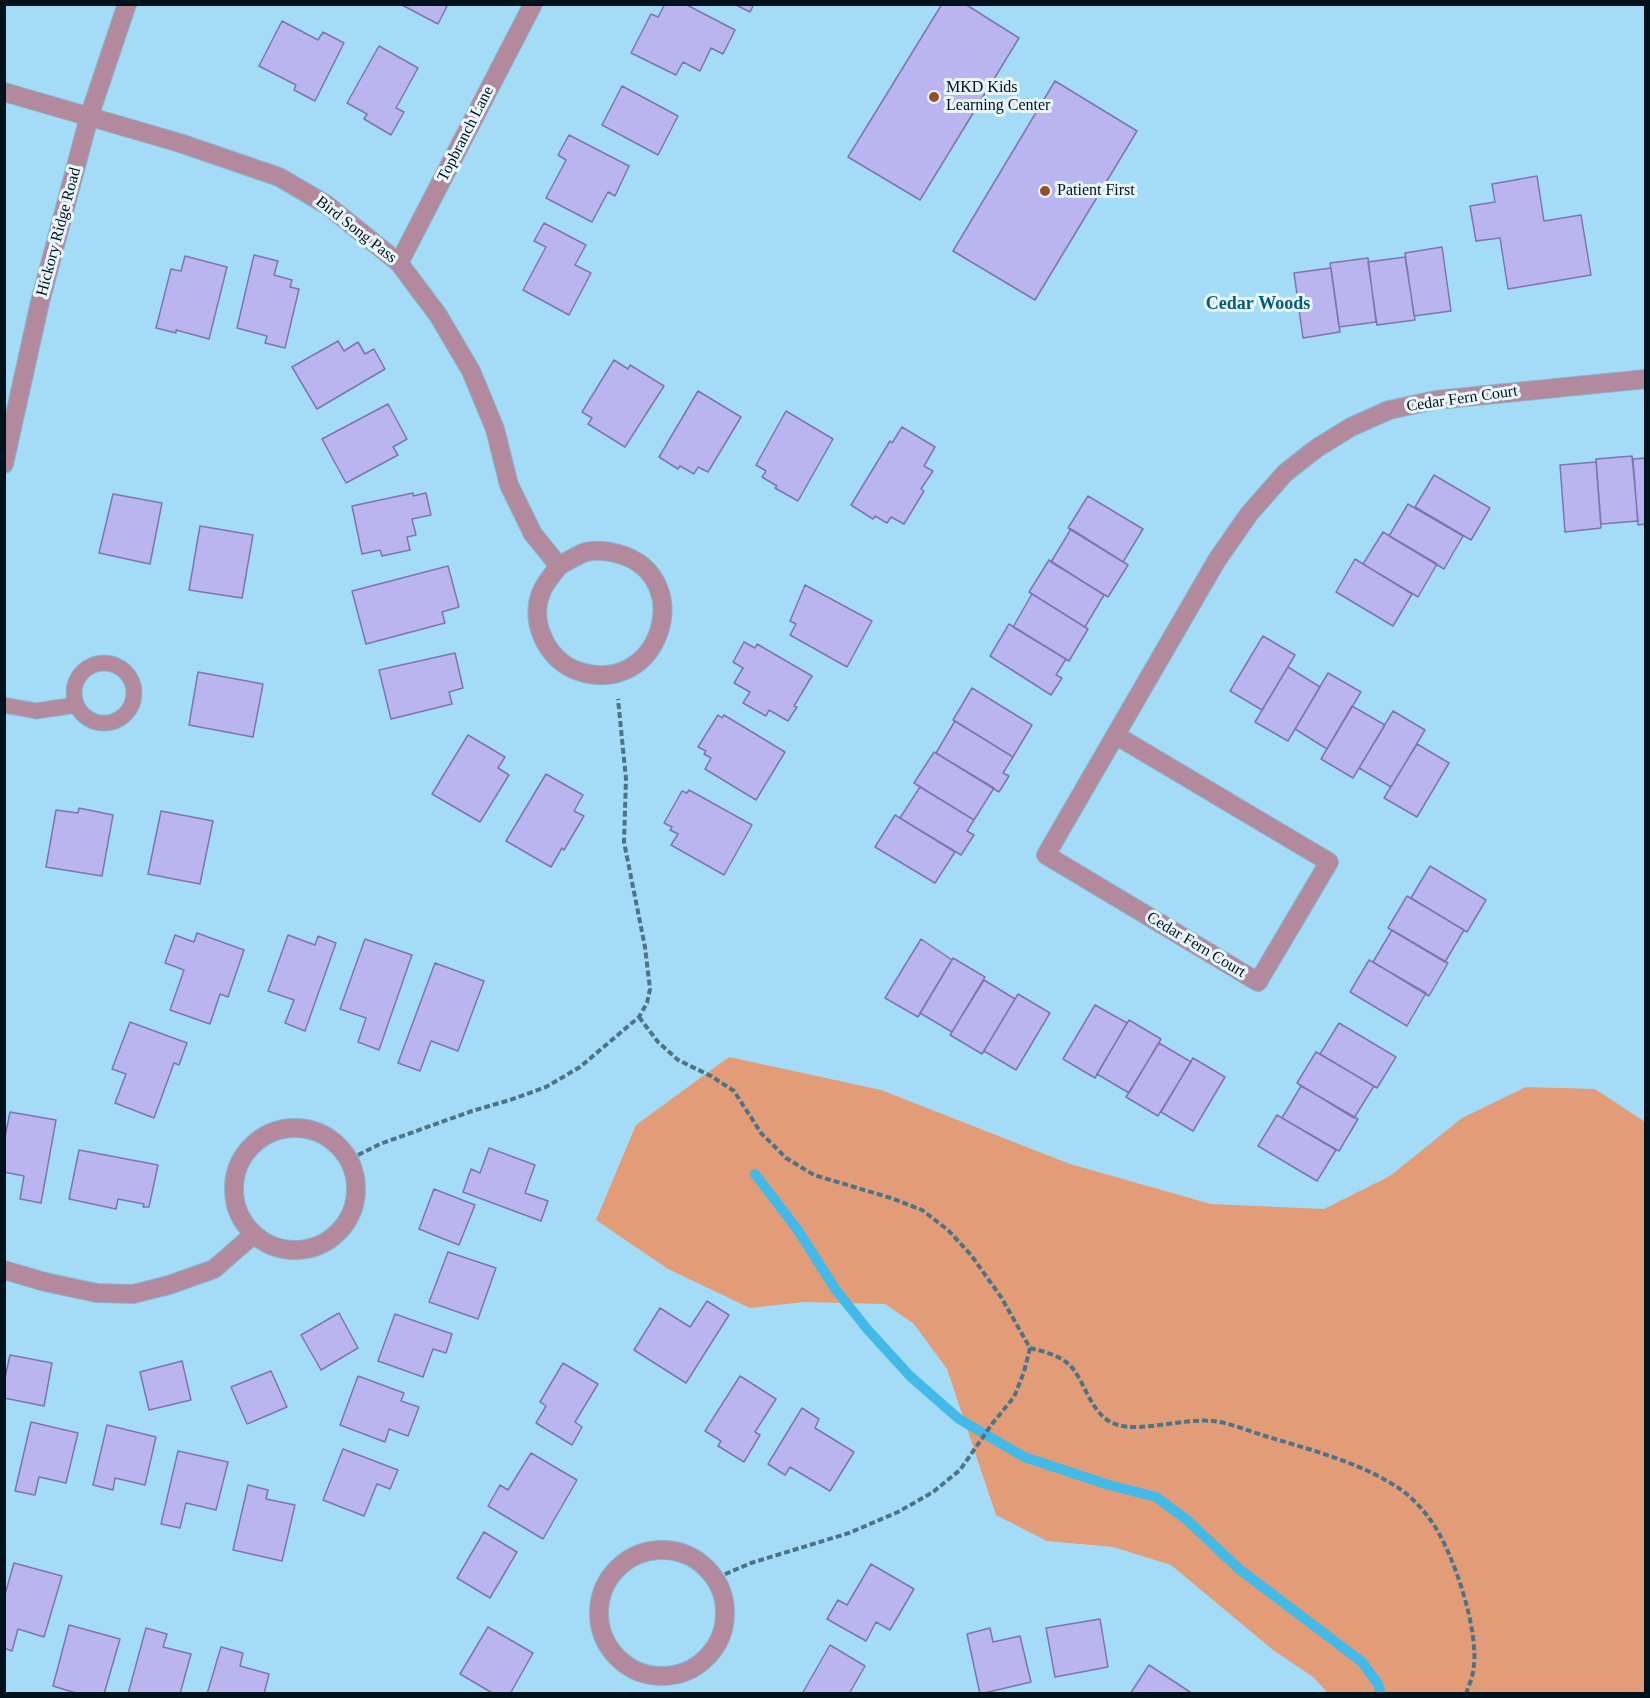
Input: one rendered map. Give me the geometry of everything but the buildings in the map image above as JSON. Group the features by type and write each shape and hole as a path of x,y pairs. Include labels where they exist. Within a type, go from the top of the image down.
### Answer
{"street":[{"name":"Hickory Ridge Road","path":"4,464 40,302 89,117 127,4"},
{"name":"Topbranch Lane","path":"399,263 534,4"},
{"name":"Bird Song Pass","path":"4,92 190,146 279,177 327,205 399,263 438,315 471,371 495,429 509,485 533,534 559,566"},
{"name":"Cedar Fern Court","path":"1116,736 1329,862 1258,981 1046,855 1217,560 1249,514 1285,473 1317,448 1352,427 1380,414 1436,400 1646,379"},
{"path":"606,550 629,557 646,570 658,588 663,614 661,628 649,653 632,667 615,675 592,676 570,669 556,658 543,639 538,614 541,593 559,566 585,552 606,550"},
{"path":"292,1127 316,1130 337,1143 350,1159 357,1183 353,1210 337,1234 317,1247 298,1251 275,1248 253,1235 235,1206 233,1183 238,1162 250,1146 271,1131 292,1127"},
{"path":"4,1270 45,1282 97,1293 133,1294 169,1285 214,1269 253,1235"},
{"path":"655,1550 681,1552 702,1562 716,1578 725,1601 725,1625 718,1645 705,1661 666,1685 616,1657 604,1640 598,1617 603,1590 614,1571 634,1556 655,1550"}],"lane":[{"path":"97,663 108,663 120,667 130,678 134,691 129,711 115,722 100,724 86,718 76,705 74,691 78,679 87,668 97,663"},
{"path":"4,705 36,711 76,705"}],"path":[{"path":"350,1159 380,1144 546,1087 580,1066 617,1038 639,1017 647,1003 650,989 645,947 624,842 626,779 621,714 615,675"},
{"path":"639,1017 658,1042 678,1060 711,1076 734,1091 761,1133 786,1158 814,1175 891,1198 922,1210 948,1230 971,1255 1001,1298 1030,1348 1014,1397 960,1470 933,1492 898,1512 849,1533 752,1563 716,1578"},
{"path":"1030,1348 1055,1355 1073,1368 1094,1406 1101,1414 1118,1425 1140,1426 1213,1421 1329,1455 1401,1490 1429,1517 1445,1545 1464,1591 1473,1634 1473,1671 1466,1694"}],"shaded area":[{"path":"729,1057 881,1090 1070,1164 1211,1204 1324,1209 1390,1176 1462,1118 1526,1087 1595,1089 1645,1122 1645,1693 1328,1693 1313,1677 1273,1650 1171,1565 1113,1547 1047,1541 996,1515 947,1369 914,1324 885,1304 804,1302 750,1308 668,1269 596,1220 636,1125"}],"waterway":[{"path":"755,1174 797,1229 836,1290 868,1330 910,1376 959,1419 1024,1457 1109,1485 1156,1497 1187,1520 1239,1569 1362,1662 1378,1684 1381,1694"}],"place":[{"name":"MKD Kids Learning Center","path":"934,97"},
{"name":"Patient First","path":"1045,191"}],"district":[{"name":"Cedar Woods","path":"1258,304"}]}
